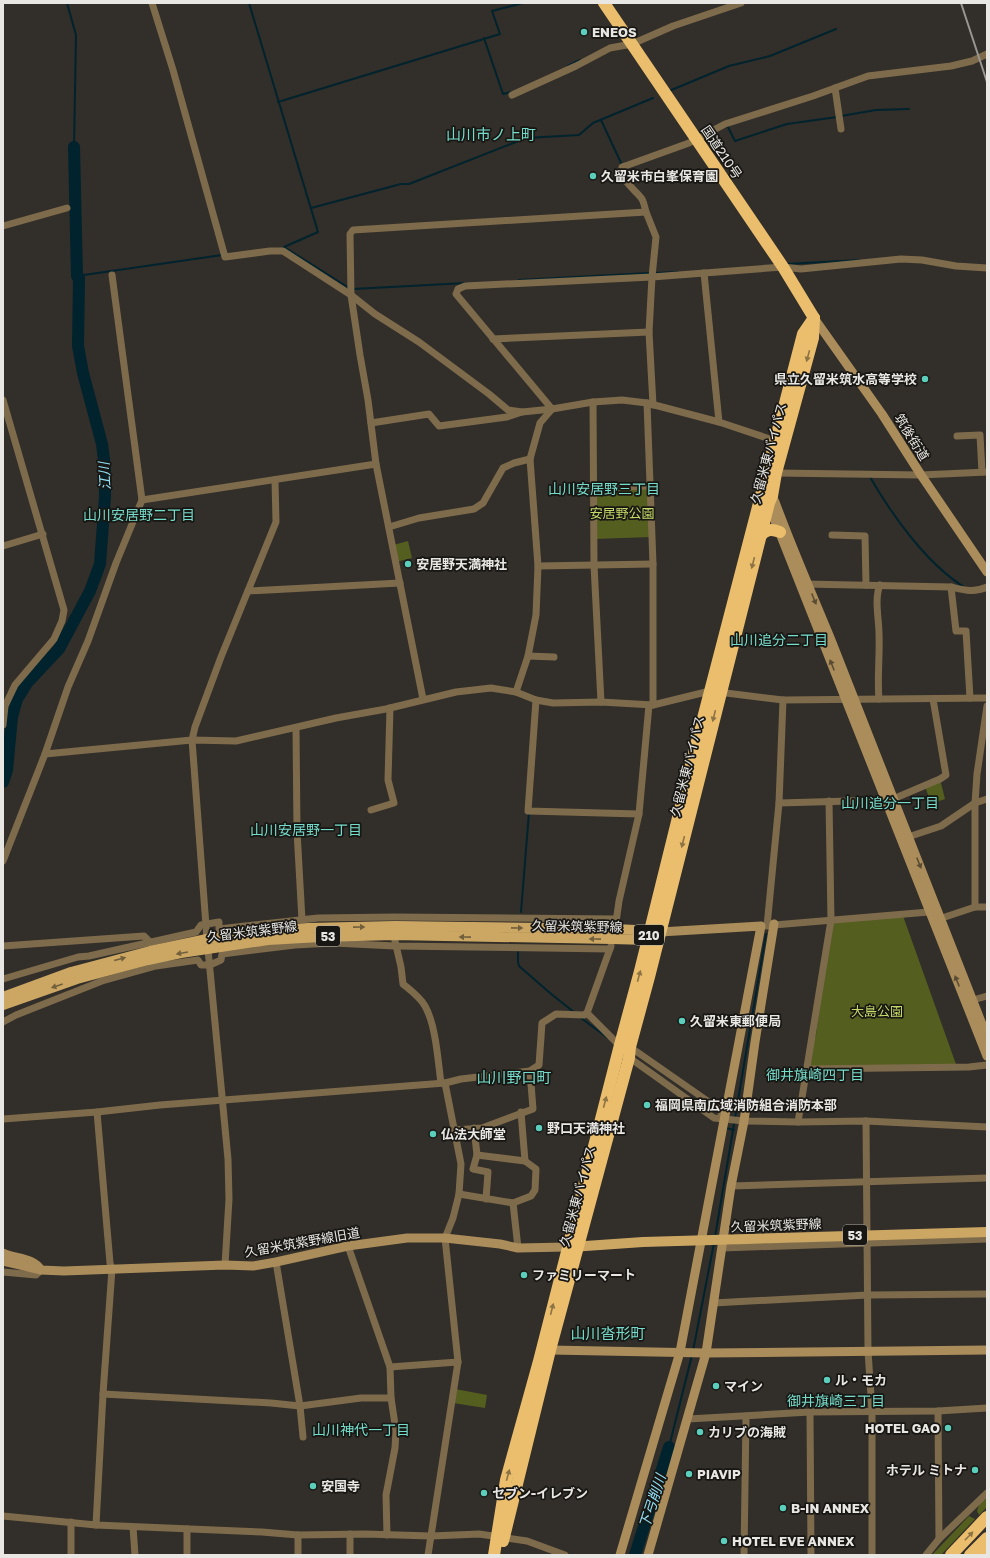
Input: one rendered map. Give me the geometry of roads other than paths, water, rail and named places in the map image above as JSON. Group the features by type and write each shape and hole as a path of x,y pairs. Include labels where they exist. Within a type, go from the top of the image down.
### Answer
{"highway":[{"name":"国道210号","path":"604,3 783,267 814,318"},
{"name":"久留米東バイパス","path":"502,1555 500,1537 506,1480 573,1247 626,1050 653,934 780,442 813,338 814,318"},
{"name":"久留米東バイパス","path":"715,692 760,535 766,496 776,474 780,442"},
{"path":"760,535 769,530 780,532"},
{"name":"久留米東バイパス","path":"494,1555 550,1350 573,1247"},
{"path":"951,1555 984,1519"},
{"path":"970,1555 987,1538"},
{"path":"984,1555 987,1552"}],"main road":[{"name":"久留米筑紫野線","path":"3,997 71,972 150,951 208,944 308,928 612,939 653,934"},
{"name":"久留米筑紫野線","path":"3,1005 77,979 208,944"},
{"name":"久留米筑紫野線","path":"573,1247 643,1242 703,1241 723,1244 867,1239 987,1232"}],"street":[{"path":"152,3 173,70 225,257 270,251 283,251 351,295 375,314 425,346 508,410 522,412"},
{"path":"512,95 570,69 610,48 632,44 673,26 741,3"},
{"path":"587,1014 612,939 639,814 651,705 652,564 649,332 656,237 642,199 630,187 621,172 622,167 689,143 725,124 868,76 951,66 972,61 987,54"},
{"path":"835,88 841,129"},
{"path":"3,226 67,208"},
{"path":"423,699 376,464 351,295 350,234 353,230 646,212"},
{"path":"552,409 456,294 458,289 465,286 652,277 783,267 801,269 901,259 922,260 956,266 987,268"},
{"path":"704,273 718,422"},
{"path":"3,861 45,754 68,687 88,641 116,562 142,500 112,275"},
{"name":"筑後街道","path":"814,318 882,414 921,475 987,572"},
{"path":"493,339 649,332"},
{"path":"3,400 64,610 62,621 54,639 15,685 5,706 3,725"},
{"path":"371,423 429,414 439,426 507,417 522,412 552,409 593,402 622,400 650,404 718,422 780,442"},
{"path":"593,402 594,565 601,702"},
{"path":"516,692 528,656 536,615 538,566 530,459 540,423 552,409"},
{"path":"776,474 921,475 984,472 980,435 957,436"},
{"path":"389,527 419,518 474,509 482,503 503,468 514,463 530,459"},
{"path":"142,500 376,464"},
{"path":"225,1265 229,1199 228,1159 206,924 192,740 195,727 221,657 276,522 275,480"},
{"path":"593,488 650,486"},
{"path":"766,496 780,532 804,584"},
{"path":"766,496 804,584 890,799 929,912 987,1056"},
{"path":"3,546 43,534"},
{"path":"832,535 865,536 866,585"},
{"path":"538,566 652,564"},
{"path":"248,591 400,584"},
{"path":"804,584 951,587 972,592 980,591 987,587"},
{"path":"879,699 880,635 878,592 880,585"},
{"path":"951,587 956,631 966,630 970,698"},
{"path":"528,656 554,657"},
{"path":"45,754 192,740 236,741 336,718 390,708 456,692 491,688 516,692 536,700 553,703 601,702 651,705 715,692 783,700 987,698"},
{"path":"779,803 890,799 925,786 946,775 933,699"},
{"path":"536,700 528,811 639,814"},
{"path":"648,1555 706,1353 731,1186 744,1121 755,1042 779,803 783,700"},
{"path":"975,907 976,774 987,706"},
{"path":"371,810 394,803 388,780 390,708"},
{"path":"296,728 297,831 302,920"},
{"path":"890,799 908,837 942,918 987,1037"},
{"path":"908,837 941,826 975,803 987,799"},
{"path":"798,1122 831,920 829,801"},
{"path":"653,934 929,912 942,918 975,907 987,907"},
{"path":"3,979 78,957 89,956 196,932 200,925 219,922 219,929 318,918 395,931 612,939"},
{"path":"3,1022 23,1012 102,981 156,966 198,960 201,966 210,965 221,960 222,954 295,945 332,943 395,931 616,918"},
{"path":"620,1555 680,1352 703,1241 724,1118 767,925"},
{"path":"395,931 403,984 425,1006 432,1026 443,1083 455,1130 460,1164 459,1194 453,1218 445,1238 458,1362 428,1555"},
{"path":"3,946 144,936 150,942"},
{"path":"973,1000 987,996"},
{"path":"3,1119 443,1083 461,1079 530,1071 539,1065 542,1022 556,1014 587,1014"},
{"path":"587,1014 626,1050 714,1118 744,1121 866,1121 987,1127"},
{"path":"626,1050 719,1109 724,1118"},
{"path":"807,1069 954,1068 987,1065"},
{"path":"455,1130 482,1128 521,1112 533,1109 530,1071"},
{"path":"96,1525 112,1269 110,1263 97,1112"},
{"path":"521,1112 525,1161"},
{"path":"866,1121 868,1351 872,1411 872,1555"},
{"path":"474,1128 477,1155 473,1169 488,1172 486,1199"},
{"path":"459,1194 513,1203 531,1196 535,1190 536,1169 525,1161 477,1155"},
{"path":"731,1186 987,1178"},
{"path":"513,1203 518,1248"},
{"name":"久留米筑紫野線旧道","path":"3,1261 40,1270 64,1271 225,1265 253,1266 348,1246 407,1238 445,1238 500,1244 518,1248 573,1247"},
{"path":"867,1239 987,1239"},
{"path":"348,1246 390,1367 391,1398 396,1431 395,1448 386,1495 387,1535"},
{"path":"3,1253 13,1257 31,1260 37,1264 40,1270 36,1275 3,1272"},
{"path":"276,1262 300,1406 303,1437"},
{"path":"713,1302 868,1295 987,1294"},
{"path":"550,1350 706,1353 987,1350"},
{"path":"390,1367 458,1362"},
{"path":"103,1394 271,1403 300,1406 362,1398 391,1398"},
{"path":"688,1419 810,1412 938,1411 987,1408"},
{"path":"938,1411 939,1540"},
{"path":"810,1412 811,1555"},
{"path":"744,1555 746,1416"},
{"path":"926,1555 939,1540 987,1493"},
{"path":"970,1510 984,1519"},
{"path":"3,1516 96,1525 187,1528 298,1535 350,1534 431,1536 479,1534 527,1541 565,1555"},
{"path":"71,1522 71,1555"},
{"path":"133,1527 135,1555"},
{"path":"187,1528 187,1555"},
{"path":"350,1534 350,1555"},
{"path":"298,1535 298,1555"}],"waterway":[{"path":"67,3 76,35 74,147"},
{"path":"249,3 318,232 284,247 349,288"},
{"path":"278,102 500,34 492,11 523,3"},
{"path":"669,91 729,66 770,56 836,29"},
{"path":"484,38 503,94 511,92"},
{"path":"568,66 580,60"},
{"path":"311,208 401,184 409,184 526,138 579,135 593,123 653,98"},
{"path":"841,116 876,110 909,109"},
{"path":"728,127 735,141 787,124 837,117"},
{"path":"601,120 622,165"},
{"name":"江川","path":"3,782 7,770 12,717 17,699 27,683 59,649 90,591 100,564 105,497 105,468 102,444 83,373 78,346 79,278 77,276 74,147"},
{"path":"77,276 222,255"},
{"path":"786,264 860,260"},
{"path":"655,273 678,272"},
{"path":"519,280 650,273"},
{"path":"353,289 466,283"},
{"path":"870,477 899,522 923,552 950,577 964,587"},
{"path":"521,912 529,812"},
{"path":"715,1237 766,934"},
{"path":"518,952 519,966 575,1013"},
{"path":"581,1018 608,1038"},
{"path":"726,1128 734,1130"},
{"path":"693,1351 714,1243"},
{"path":"669,1447 692,1355"},
{"name":"下弓削川","path":"635,1555 669,1447"}],"railway":[{"path":"961,3 987,82"}],"place":[{"name":"ENEOS","path":"584,32"},
{"name":"久留米市白峯保育園","path":"593,176"},
{"name":"県立久留米筑水高等学校","path":"925,379"},
{"name":"安居野天満神社","path":"408,564"},
{"name":"久留米東郵便局","path":"682,1021"},
{"name":"福岡県南広域消防組合消防本部","path":"647,1105"},
{"name":"野口天満神社","path":"539,1128"},
{"name":"仏法大師堂","path":"433,1134"},
{"name":"ファミリーマート","path":"524,1275"},
{"name":"ル・モカ","path":"827,1380"},
{"name":"マイン","path":"716,1386"},
{"name":"HOTEL GAO","path":"948,1428"},
{"name":"カリブの海賊","path":"700,1432"},
{"name":"ホテル ミトナ","path":"975,1470"},
{"name":"PIAVIP","path":"689,1474"},
{"name":"安国寺","path":"313,1486"},
{"name":"セブン-イレブン","path":"484,1493"},
{"name":"B-IN ANNEX","path":"783,1508"},
{"name":"HOTEL EVE ANNEX","path":"724,1541"}],"district":[{"name":"山川市ノ上町","path":"491,134"},
{"name":"山川安居野三丁目","path":"604,488"},
{"name":"山川安居野二丁目","path":"139,514"},
{"name":"山川追分二丁目","path":"779,639"},
{"name":"山川追分一丁目","path":"890,802"},
{"name":"山川安居野一丁目","path":"306,829"},
{"name":"御井旗崎四丁目","path":"815,1074"},
{"name":"山川野口町","path":"514,1077"},
{"name":"山川沓形町","path":"608,1333"},
{"name":"御井旗崎三丁目","path":"836,1400"},
{"name":"山川神代一丁目","path":"361,1429"}],"park label":[{"name":"安居野公園","path":"622,513"},
{"name":"大島公園","path":"877,1011"}]}
